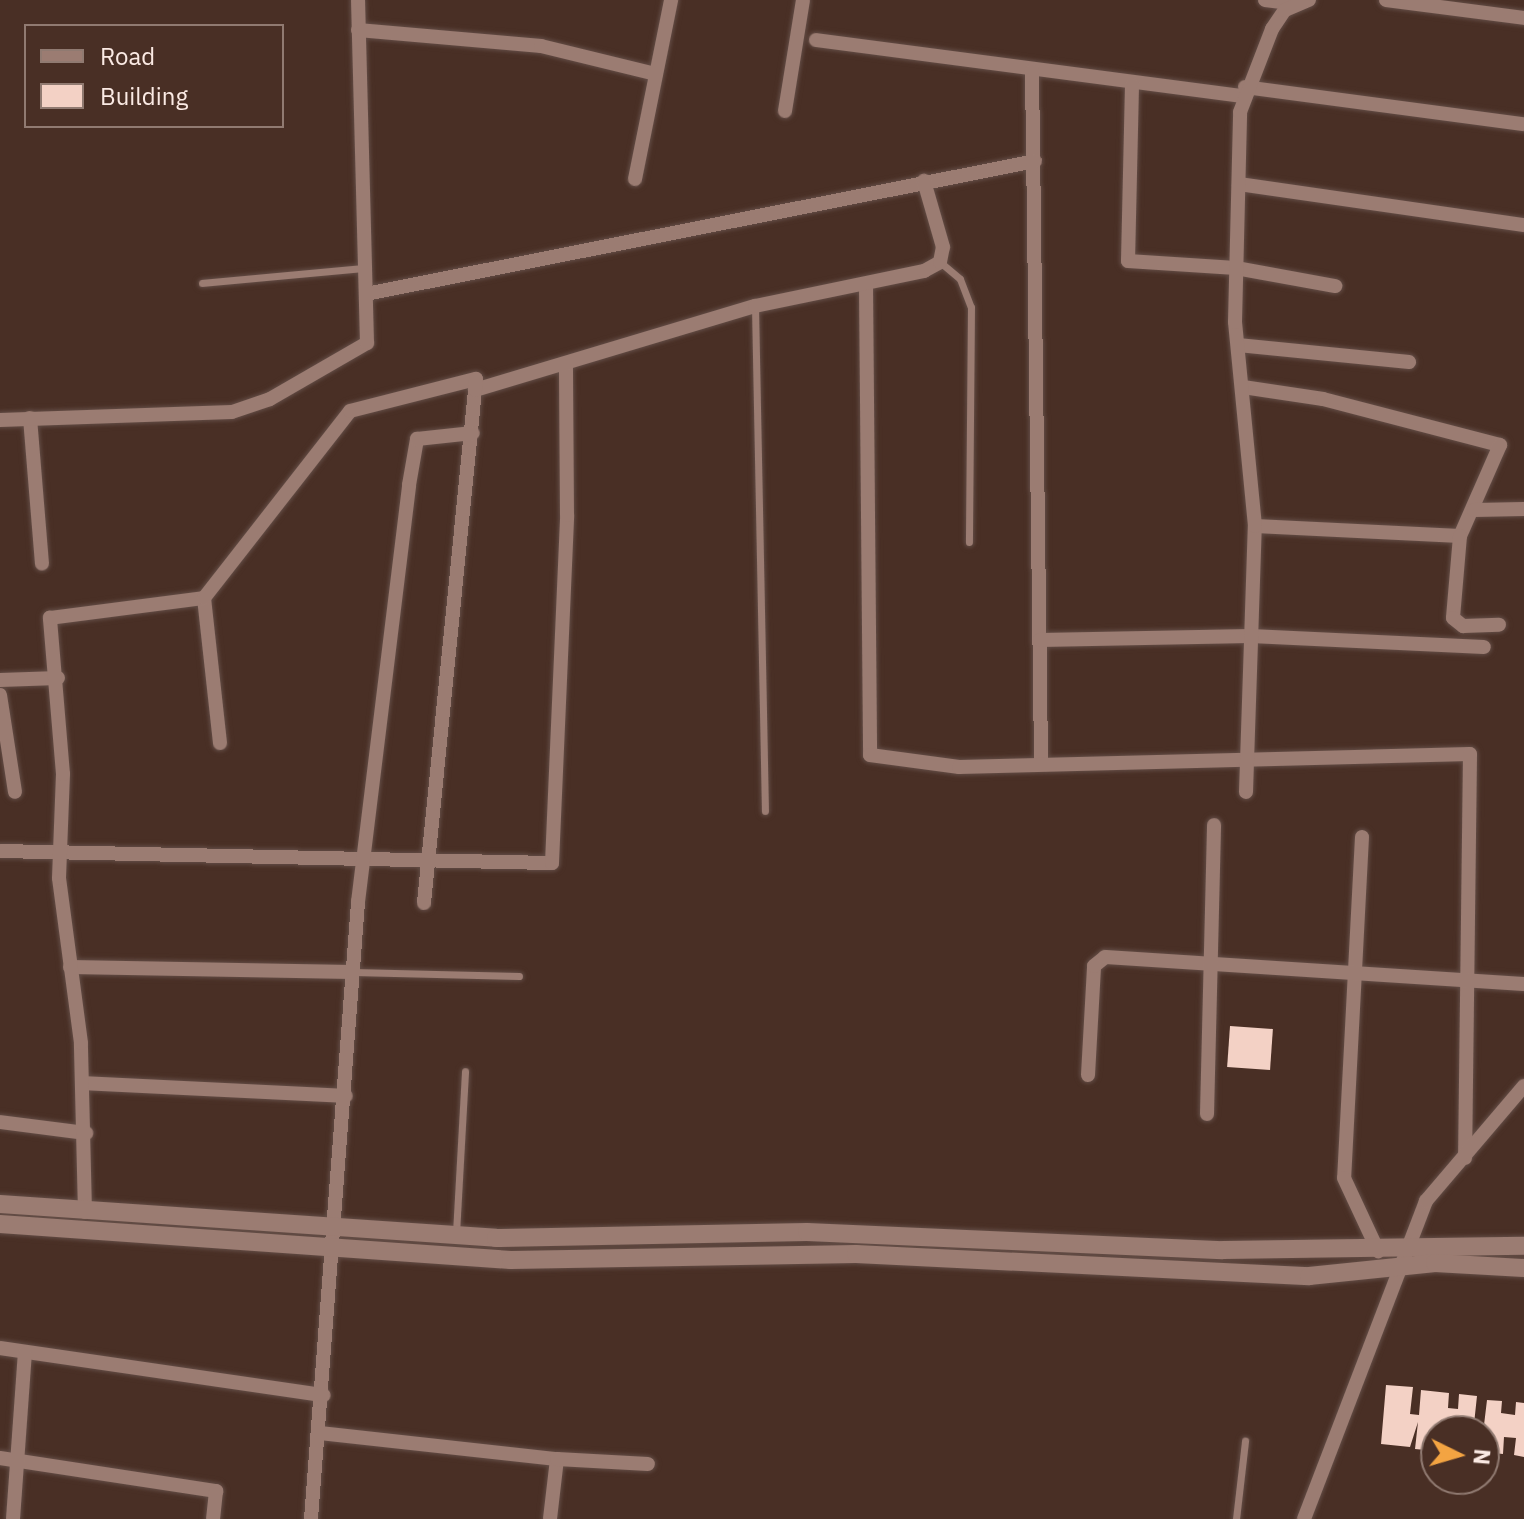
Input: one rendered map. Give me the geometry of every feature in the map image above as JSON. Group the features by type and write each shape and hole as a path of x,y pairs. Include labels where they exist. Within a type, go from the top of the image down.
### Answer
{"street":[{"path":"0,420 232,412 270,399 367,343 358,0"},
{"path":"635,179 671,0"},
{"path":"785,111 803,0"},
{"path":"1265,0 1304,2"},
{"path":"1386,0 1524,18"},
{"path":"1246,792 1255,526 1238,345 1236,268 1244,91 1272,29 1304,2"},
{"path":"358,30 541,46 656,74"},
{"path":"816,40 1132,85 1244,91 1524,124"},
{"path":"1032,71 1041,763"},
{"path":"1132,85 1128,261 1236,268 1335,286"},
{"path":"366,294 668,240 924,181 1035,161"},
{"path":"475,390 755,306 866,285 940,262 943,247 924,181"},
{"path":"1239,184 1524,225"},
{"path":"866,285 870,755 959,767 1248,755 1470,754 1463,982 1465,1158"},
{"path":"1238,345 1409,362"},
{"path":"0,851 363,853 552,863 567,515 566,364"},
{"path":"220,743 204,598 350,411 476,379 473,433 425,858 424,903"},
{"path":"1243,387 1323,399 1500,445 1460,536 1453,618 1463,626 1499,625"},
{"path":"30,418 42,564"},
{"path":"311,1519 336,1250 352,972 363,853 417,439 473,433"},
{"path":"1474,510 1524,509"},
{"path":"1255,526 1460,536"},
{"path":"85,1212 83,1083 59,878 64,850 58,678 50,618 204,598"},
{"path":"1040,640 1251,636 1484,647"},
{"path":"0,680 58,678"},
{"path":"0,695 15,792"},
{"path":"1207,1114 1214,825"},
{"path":"1362,837 1360,978 1344,1178 1378,1251"},
{"path":"1088,1075 1098,960 1212,961 1360,978 1524,984"},
{"path":"70,967 352,972"},
{"path":"83,1083 346,1096"},
{"path":"1304,1519 1426,1201 1524,1086"},
{"path":"0,1122 86,1133"},
{"path":"0,1204 456,1235 914,1234 1378,1251 1406,1247 1524,1246"},
{"path":"0,1224 336,1250 611,1261 914,1256 1309,1276 1435,1263 1524,1268"},
{"path":"914,1234 914,1256"},
{"path":"0,1348 324,1395"},
{"path":"13,1519 25,1352"},
{"path":"320,1433 557,1459 648,1464"},
{"path":"0,1458 216,1491 213,1519"},
{"path":"550,1519 557,1459"}],"lane":[{"path":"940,262 960,279 971,307 969,542"},
{"path":"202,283 365,268"},
{"path":"755,306 765,811"},
{"path":"352,972 519,976"},
{"path":"456,1235 465,1071"},
{"path":"1236,1519 1245,1441"}],"building":[{"path":"1230,1026 1273,1029 1270,1070 1227,1067"},
{"path":"1386,1385 1413,1387 1410,1414 1419,1415 1421,1390 1449,1393 1448,1408 1458,1409 1459,1394 1477,1396 1475,1415 1420,1415 1420,1449 1415,1449 1418,1422 1410,1447 1381,1444"},
{"path":"1487,1400 1502,1401 1501,1413 1515,1415 1516,1402 1524,1403 1524,1457 1514,1455 1516,1438 1504,1437 1503,1454 1500,1454 1500,1415 1485,1415"}]}
